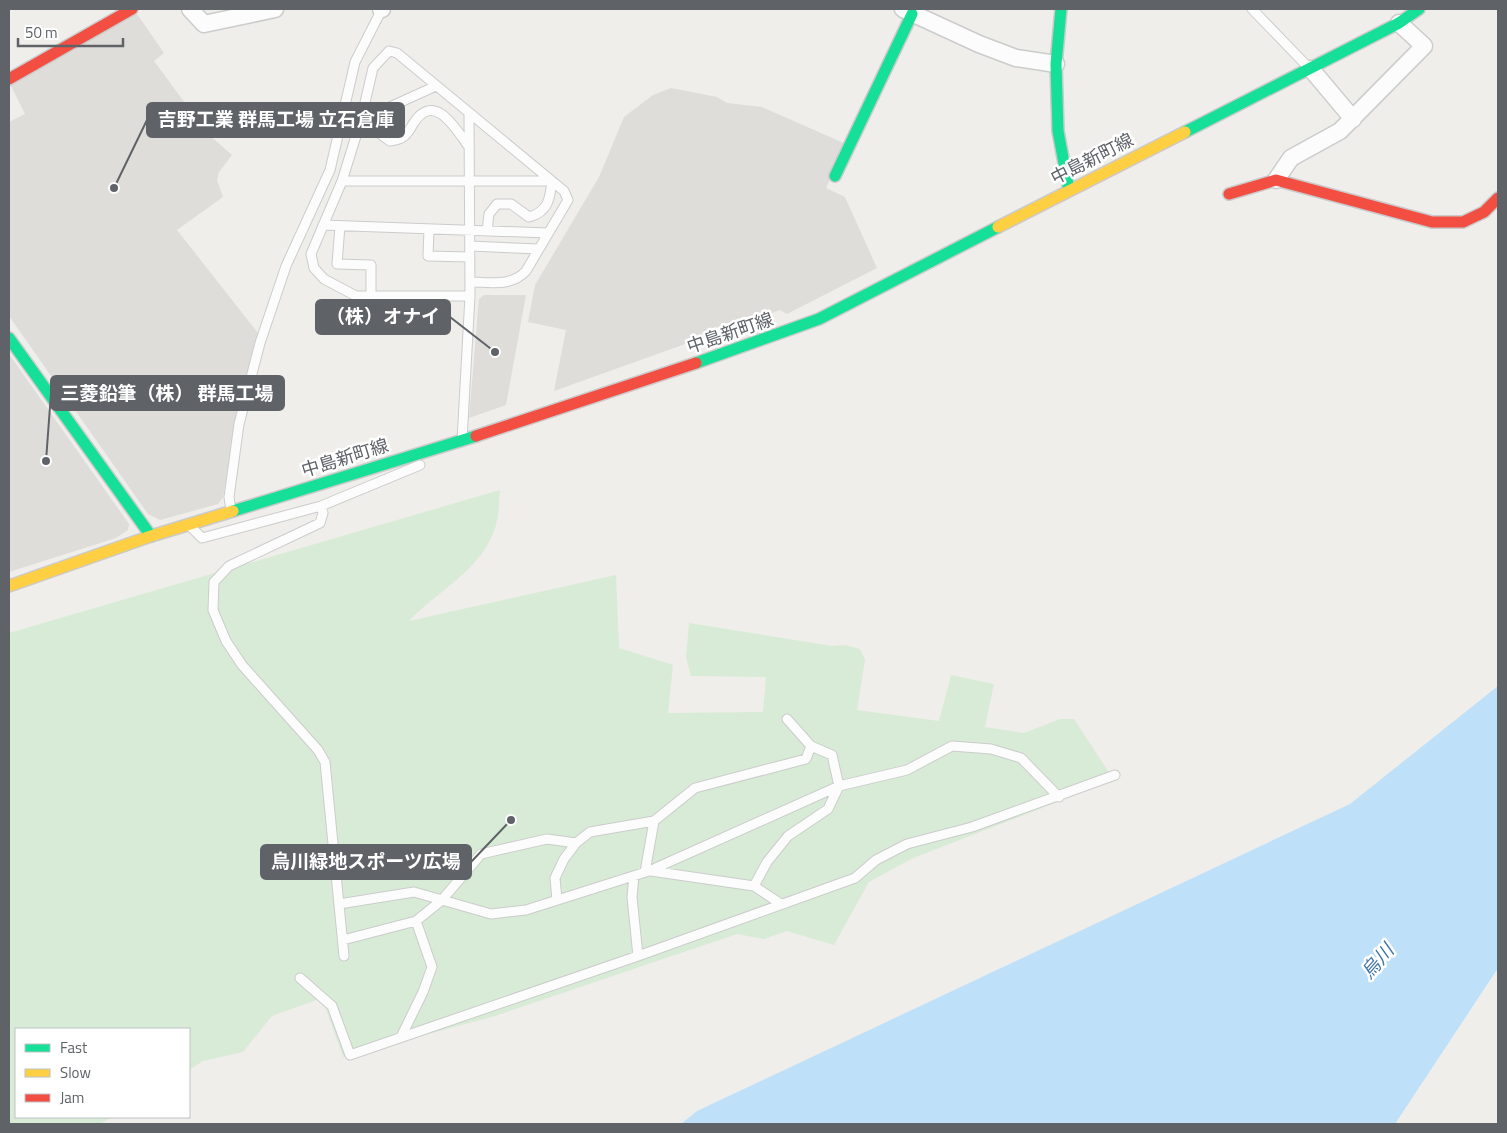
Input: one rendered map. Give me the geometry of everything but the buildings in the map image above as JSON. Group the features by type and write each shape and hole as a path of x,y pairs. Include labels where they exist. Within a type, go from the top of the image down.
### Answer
{"main road":[{"path":"9,80 132,9"},
{"path":"1061,9 1056,64 1058,131 1069,190"},
{"name":"中島新町線","path":"9,586 151,536 456,442 763,341 819,319 1069,190 1311,69 1399,23 1419,9"},
{"path":"836,176 907,12"},
{"path":"1229,194 1276,180 1432,222 1463,222 1484,212 1498,198"},
{"path":"9,338 151,536"}],"street":[{"path":"190,9 204,24"},
{"path":"204,24 215,9"},
{"path":"204,24 275,9"},
{"path":"907,12 1016,58 1056,64"},
{"path":"1276,180 1291,158 1340,132 1424,46 1399,23"},
{"path":"1311,69 1353,119"}],"lane":[{"path":"231,511 229,497 239,424 260,343 286,266 330,170 355,62 382,9"},
{"path":"1252,9 1311,69"},
{"path":"470,282 509,283 519,278 539,249 568,200 564,191 552,181 397,53 389,51 373,68 361,120 342,181 311,254 314,268 324,279 356,296 470,296"},
{"path":"361,120 436,86"},
{"path":"361,120 390,141 401,139 409,133 420,114 428,110 439,112 448,119 469,147"},
{"path":"189,525 202,538 321,506 432,460 456,442 470,296 469,113"},
{"path":"342,181 552,181"},
{"path":"487,231 489,214 497,204 511,204 529,217 539,214 546,208 550,197 552,181"},
{"path":"323,225 548,233"},
{"path":"340,226 337,264 370,266 370,296"},
{"path":"429,229 428,256 470,257"},
{"path":"470,246 539,249"},
{"path":"321,506 323,513 320,522 229,566 220,574 214,582 213,610 226,641 242,665 318,750 325,762 344,956"},
{"path":"754,886 767,862 788,836 828,809 839,786 832,755 811,746 787,720"},
{"path":"557,900 555,878 564,859 576,843 590,832 654,821 695,788 806,759 811,746"},
{"path":"339,904 414,892 491,914 526,910 647,872 839,786 908,770 952,746 991,749 1021,758 1059,797"},
{"path":"300,978 332,1006 350,1055 638,956 854,878 876,860 907,844 972,827 1116,775"},
{"path":"647,872 654,821"},
{"path":"343,940 416,921 442,900 481,854 548,839 576,843"},
{"path":"647,872 754,886 781,904"},
{"path":"634,876 632,897 638,956"},
{"path":"401,1037 424,992 432,967 416,921"}],"shaded area":[{"path":"135,11 164,53 154,61 208,134 232,155 219,172 217,180 223,197 177,230 258,333 231,448 223,497 218,504 160,520 148,514 9,316 9,122 25,114 10,84"},
{"path":"671,88 717,97 727,103 762,107 846,144 826,188 845,197 877,268 787,314 780,310 554,391 566,330 528,322 535,285 599,177 624,117 653,95"},
{"path":"484,295 526,295 506,405 469,418 479,299"},
{"path":"9,354 129,524 128,530 116,538 9,572"}],"green space":[{"path":"500,490 496,525 490,541 481,555 409,621 616,575 619,648 673,665 668,713 763,712 766,677 691,676 686,657 689,623 832,646 845,645 860,649 865,660 857,710 939,721 951,675 994,684 985,727 1024,733 1060,719 1074,719 1114,780 911,859 869,882 834,945 787,931 764,939 737,934 495,1016 343,1057 322,998 272,1016 243,1052 203,1061 190,1069 190,1028 15,1028 15,1118 110,1118 100,1124 9,1124 9,633"}],"water":[{"name":"烏川","path":"1498,686 1498,968 1395,1124 681,1124 697,1111 1350,804"}],"traffic: fast":[{"path":"1061,9 1056,64 1058,131 1069,190"},
{"path":"1185,132 1399,23 1419,9"},
{"path":"835,176 912,14"},
{"path":"696,363 819,319 998,227"},
{"path":"9,338 151,536"},
{"path":"233,511 476,436"}],"traffic: slow":[{"path":"998,227 1185,132"},
{"path":"9,586 151,536 233,511"}],"traffic: jam":[{"path":"9,79 132,9"},
{"path":"1229,194 1276,180 1432,222 1463,222 1484,212 1498,198"},
{"path":"476,436 696,363"}],"place":[{"name":"吉野工業 群馬工場 立石倉庫","path":"114,188"},
{"name":"（株）オナイ","path":"495,352"},
{"name":"三菱鉛筆（株） 群馬工場","path":"46,461"},
{"name":"烏川緑地スポーツ広場","path":"511,820"}]}
